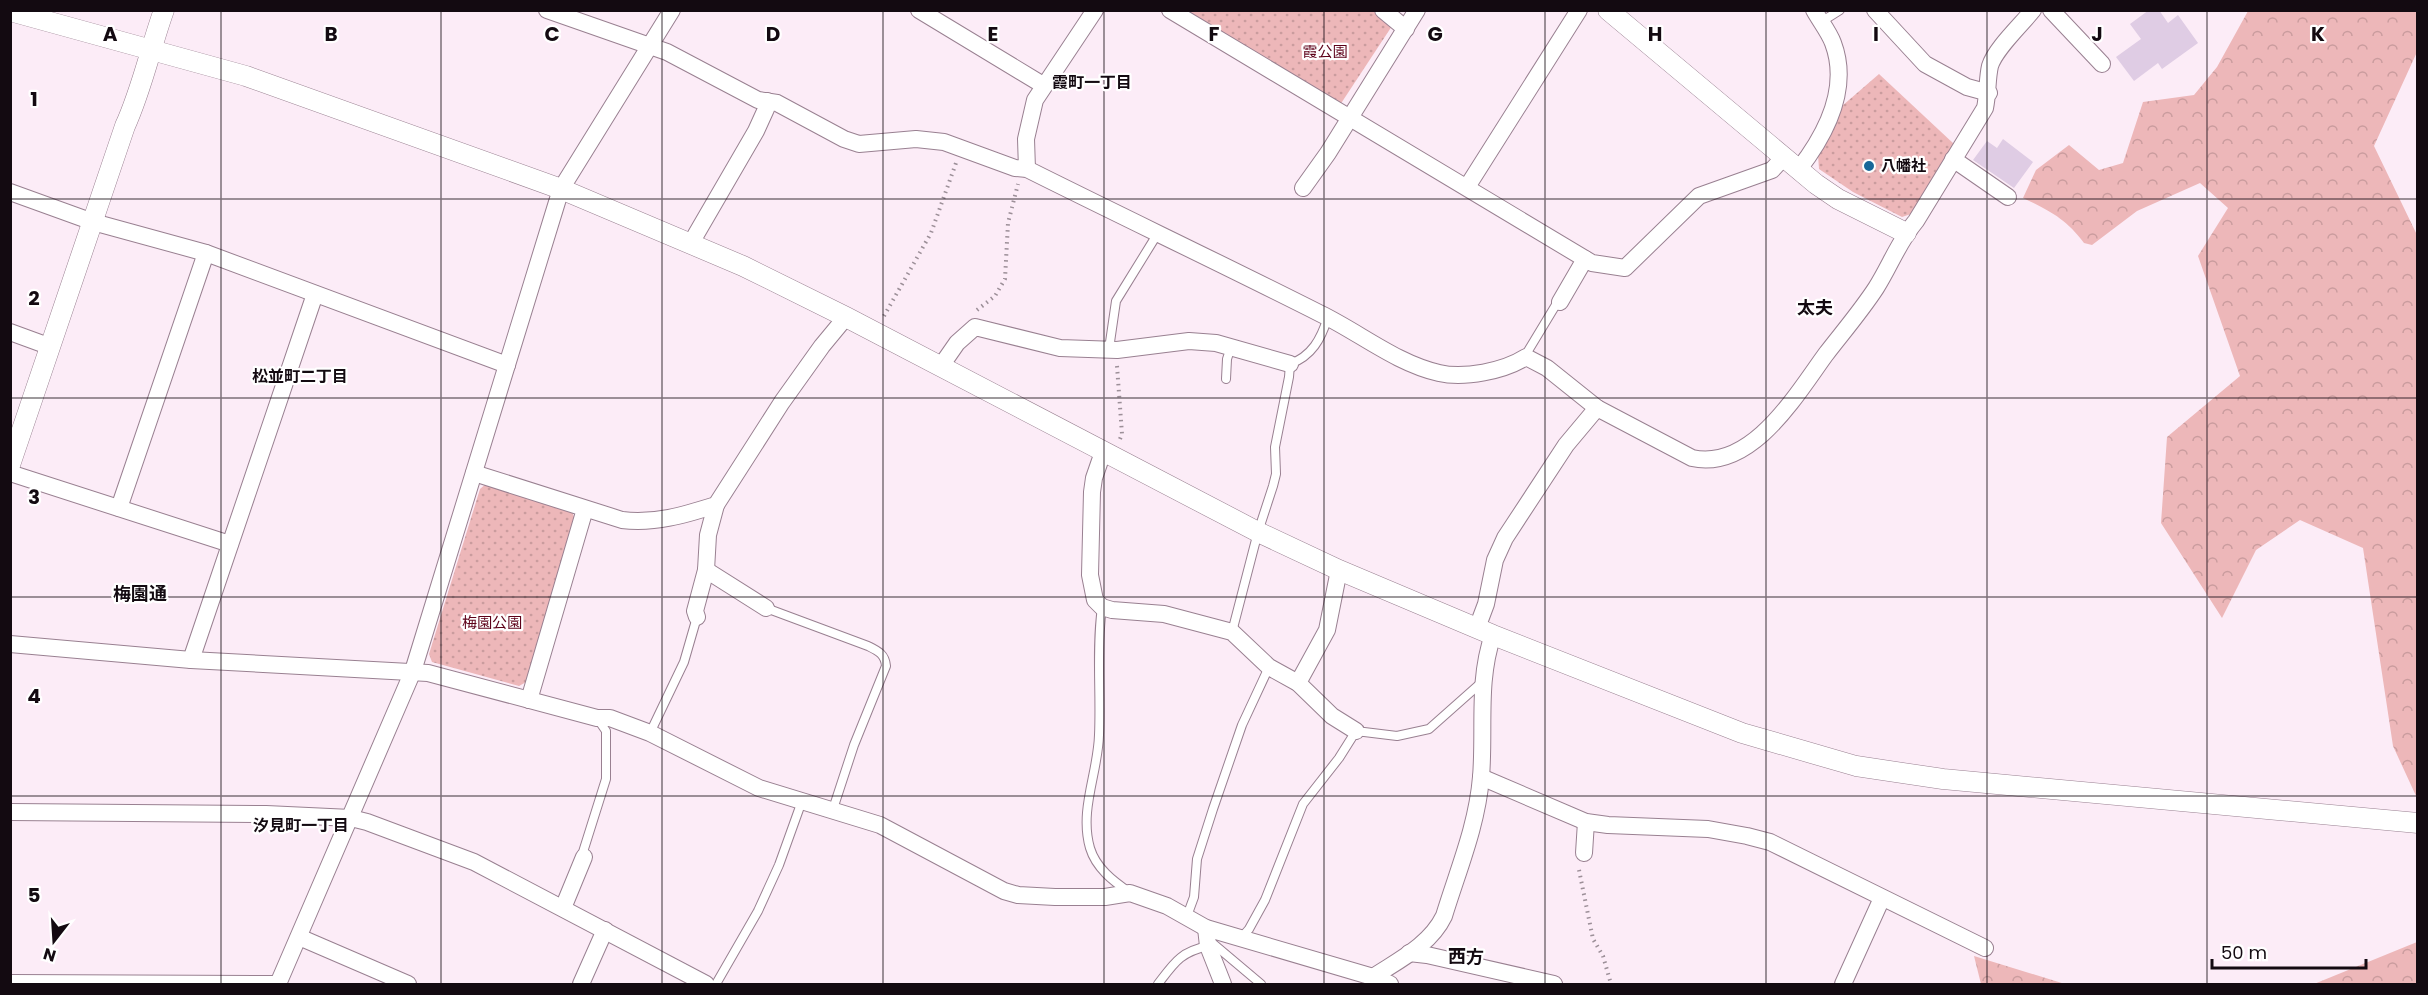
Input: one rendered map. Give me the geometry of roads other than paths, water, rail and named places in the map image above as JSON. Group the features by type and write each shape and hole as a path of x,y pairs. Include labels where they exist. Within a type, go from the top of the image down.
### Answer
{"street":[{"path":"10,465 125,126 138,97 150,49 164,10"},
{"path":"547,10 650,45 758,100 777,103 844,139 859,144 916,139 944,142 1025,169 1328,317 1389,353 1440,374 1457,375 1499,370 1526,357 1547,368 1597,408 1618,421 1692,458 1708,460 1746,446 1772,424 1876,288 1906,233 1916,221 1985,108 1989,93 1989,69 1993,59 2033,10"},
{"path":"10,983 278,984 413,671 561,189 672,10"},
{"path":"919,10 1043,85"},
{"path":"1025,169 1026,139 1035,100 1095,10"},
{"path":"1170,10 1592,263 1625,267 1699,196 1772,170 1784,157"},
{"path":"1383,10 1406,29"},
{"path":"1303,188 1417,10"},
{"path":"1467,187 1580,10"},
{"path":"1608,10 1784,157 1838,199 1906,233"},
{"path":"1875,10 1925,64 1967,87 1989,93"},
{"path":"2051,10 2102,64"},
{"path":"10,11 246,76 561,189 691,243 846,317 1258,532 1485,632 1742,733 1856,766 1943,779 2418,823"},
{"path":"1799,169 1813,150 1829,120 1839,86 1839,66 1833,42 1818,16"},
{"path":"691,243 756,130 766,109 767,101"},
{"path":"1953,159 2008,197"},
{"path":"10,192 93,222 206,253 507,365"},
{"path":"119,508 206,253"},
{"path":"1560,302 1585,259"},
{"path":"191,660 315,294"},
{"path":"696,617 695,611 706,570 708,535 716,505 782,402 846,317"},
{"path":"941,366 957,343 975,327 1060,348 1113,350 1190,341 1216,342 1290,364"},
{"path":"10,332 51,347"},
{"path":"1368,979 1409,954 1429,938 1438,929 1444,916 1476,817 1481,777 1486,604 1495,560 1505,538 1566,445 1597,408"},
{"path":"1108,454 1094,477 1090,575 1095,600 1102,607 1112,610 1164,614 1232,632 1269,667 1298,684 1332,716 1356,731"},
{"path":"10,473 230,544"},
{"path":"474,473 622,520 641,522 678,517 716,505"},
{"path":"528,700 585,510"},
{"path":"706,570 766,608"},
{"path":"1298,684 1327,630 1340,570"},
{"path":"10,644 191,660 413,671 597,718 609,718 650,733 759,788 880,825 982,880 1011,893 1032,897 1105,897 1130,893 1167,906 1187,916 1207,937 1222,984"},
{"path":"1481,777 1586,822 1708,829 1770,842 1985,948"},
{"path":"10,812 266,814 351,818 474,862 706,984"},
{"path":"2360,816 2418,828"},
{"path":"1584,853 1586,822"},
{"path":"563,908 584,857"},
{"path":"1843,984 1882,897"},
{"path":"581,984 604,930"},
{"path":"299,937 408,984"},
{"path":"1207,937 1241,938 1390,984"},
{"path":"1409,954 1427,955 1554,984"}],"lane":[{"path":"1818,16 1840,10"},
{"path":"1113,350 1116,301 1158,232"},
{"path":"1526,357 1545,322 1560,302"},
{"path":"1232,632 1276,474 1275,447 1290,364 1306,355 1320,341 1328,317"},
{"path":"1226,379 1227,359 1232,346"},
{"path":"1102,607 1097,677 1099,735 1086,818 1088,839 1098,863 1110,878 1130,893"},
{"path":"766,608 868,646 882,654 886,660 886,666 854,745 833,809"},
{"path":"650,733 684,662 696,617"},
{"path":"1187,916 1194,897 1197,859 1213,810 1242,725 1269,667"},
{"path":"1241,938 1249,929 1265,900 1303,804 1339,758 1356,731 1363,730 1378,735 1397,736 1429,729 1483,681"},
{"path":"584,857 583,852 606,778 606,731 597,718"},
{"path":"716,984 758,911 779,865 802,801"},
{"path":"1158,984 1176,960 1207,937 1261,984"}],"place":[{"name":"八幡社","path":"1869,166"}],"district":[{"name":"霞町一丁目","path":"1092,82"},
{"name":"太夫","path":"1815,308"},
{"name":"松並町二丁目","path":"300,376"},
{"name":"梅園通","path":"140,594"},
{"name":"汐見町一丁目","path":"301,825"},
{"name":"西方","path":"1466,957"}],"park label":[{"name":"霞公園","path":"1325,52"},
{"name":"梅園公園","path":"492,623"}]}
